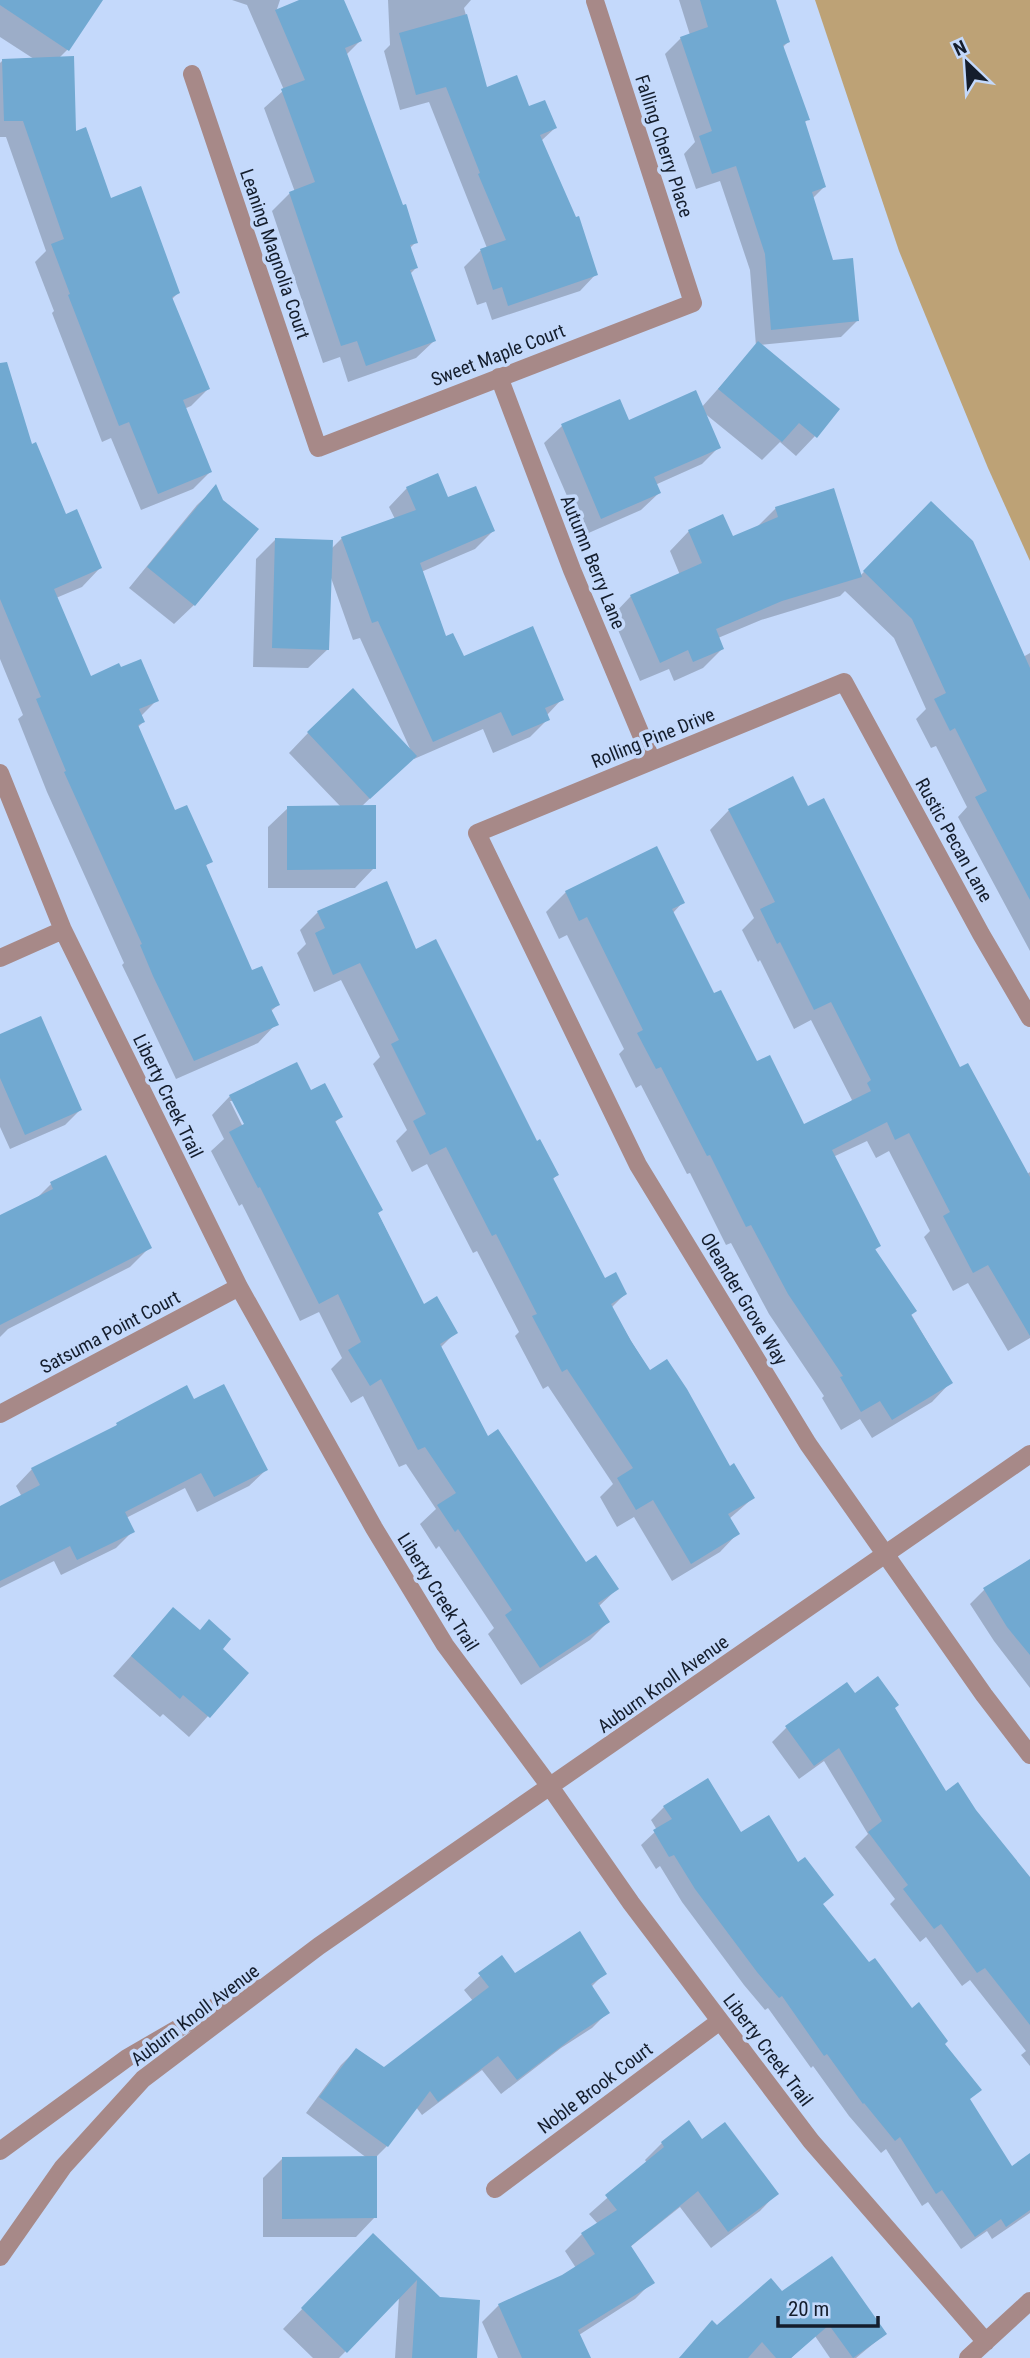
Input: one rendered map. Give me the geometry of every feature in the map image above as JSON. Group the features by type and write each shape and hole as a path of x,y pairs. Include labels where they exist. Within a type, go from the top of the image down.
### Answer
{"street":[{"name":"Falling Cherry Place","path":"595,1 693,303"},
{"name":"Leaning Magnolia Court","path":"192,74 318,448"},
{"name":"Sweet Maple Court","path":"318,448 693,303"},
{"name":"Autumn Berry Lane","path":"499,377 572,570 652,761"},
{"name":"Rolling Pine Drive","path":"477,833 844,682"},
{"name":"Rustic Pecan Lane","path":"844,682 981,934 1030,1018"},
{"name":"Liberty Creek Trail","path":"0,773 63,930 239,1287 374,1528 445,1645 551,1788 631,1903 811,2141 986,2342"},
{"name":"Oleander Grove Way","path":"477,833 638,1165 808,1444 984,1695 1030,1755"},
{"path":"0,958 63,930"},
{"name":"Satsuma Point Court","path":"0,1414 239,1287"},
{"name":"Auburn Knoll Avenue","path":"0,2257 63,2167 144,2079 320,1946 1030,1454"},
{"name":"Auburn Knoll Avenue","path":"0,2151 127,2058 320,1946"},
{"name":"Noble Brook Court","path":"495,2189 720,2021"},
{"path":"968,2358 1030,2301"}],"shaded area":[{"path":"815,0 1030,0 1030,561 988,468 899,251"}],"building":[{"path":"0,0 103,0 69,51 0,5"},
{"path":"299,0 344,0 362,41 345,48 403,205 406,204 418,243 410,245 418,268 410,270 436,341 366,366 357,341 341,346 289,192 315,182 281,89 305,80 275,10"},
{"path":"700,0 776,0 790,42 783,45 810,120 805,121 826,187 812,192 833,260 853,258 859,321 771,330 765,254 736,166 712,174 699,136 712,131 680,37 708,27"},
{"path":"467,14 487,87 517,75 529,106 545,100 557,128 540,135 576,217 579,216 598,275 508,306 502,287 493,290 480,249 506,240 446,87 416,95 399,33"},
{"path":"74,56 76,131 86,127 111,198 141,186 180,293 172,297 210,389 183,400 212,472 158,494 129,422 119,426 68,295 70,294 51,244 64,239 23,121 4,121 2,59"},
{"path":"758,341 840,409 817,438 799,423 782,442 718,389"},
{"path":"7,362 32,444 36,442 66,514 77,509 102,568 54,589 91,676 119,663 121,667 141,659 159,701 139,709 145,722 138,725 175,810 187,805 213,862 206,865 252,970 262,966 280,1005 271,1009 279,1025 194,1061 153,976 140,945 142,944 64,772 66,771 36,699 41,697 0,599 0,363"},
{"path":"696,390 721,448 654,477 661,493 601,519 561,424 620,399 629,420"},
{"path":"438,473 448,497 476,486 495,531 420,563 446,636 453,633 464,656 533,626 564,700 545,708 550,720 512,736 501,712 433,742 378,621 372,623 341,537 416,510 406,487"},
{"path":"216,484 223,500 259,529 195,606 147,567"},
{"path":"834,488 862,577 782,601 716,629 724,649 693,662 688,650 660,663 630,595 702,563 688,530 723,514 733,536 778,517 775,507"},
{"path":"931,501 973,541 1030,668 1030,900 975,797 987,791 955,728 950,731 934,699 946,693 912,619 863,571"},
{"path":"275,538 333,540 329,650 272,648"},
{"path":"353,688 417,756 370,799 307,732"},
{"path":"793,776 808,806 824,798 960,1067 968,1063 1030,1177 1030,1336 988,1265 973,1273 943,1216 950,1212 909,1133 895,1140 887,1122 832,1150 881,1246 875,1249 917,1311 911,1315 953,1383 892,1420 880,1401 861,1412 840,1377 843,1376 788,1294 751,1225 746,1227 661,1067 656,1069 637,1033 643,1030 587,917 579,921 565,891 657,846 685,903 672,909 714,993 721,990 757,1061 770,1055 804,1124 871,1091 867,1083 871,1080 831,1002 814,1010 780,942 777,944 760,909 775,902 728,809"},
{"path":"376,805 376,869 287,870 287,806"},
{"path":"387,881 416,949 436,939 537,1141 540,1139 559,1175 553,1178 605,1278 616,1272 627,1294 611,1304 631,1341 650,1370 667,1359 730,1466 734,1463 755,1498 728,1514 740,1534 691,1564 653,1500 636,1510 617,1478 633,1468 567,1369 562,1372 532,1316 537,1314 496,1234 492,1236 446,1147 430,1155 413,1121 426,1114 391,1044 399,1040 360,963 333,975 315,933 325,928 317,911"},
{"path":"41,1016 82,1110 25,1135 0,1078 0,1034"},
{"path":"297,1062 311,1090 325,1083 343,1117 335,1121 383,1210 378,1213 424,1304 437,1296 458,1333 440,1344 488,1436 498,1429 586,1562 596,1555 619,1589 598,1603 610,1622 540,1668 505,1615 512,1610 458,1529 455,1532 437,1505 456,1493 425,1447 418,1450 381,1379 370,1386 348,1350 361,1342 338,1294 319,1304 229,1132 244,1124 229,1095"},
{"path":"106,1155 152,1248 0,1325 0,1215 53,1189 50,1182"},
{"path":"224,1384 268,1470 214,1497 201,1473 125,1512 135,1532 77,1560 70,1546 0,1581 0,1506 40,1485 31,1468 117,1425 116,1423 187,1385 194,1399"},
{"path":"1030,1559 1030,1655 1007,1627 983,1588"},
{"path":"173,1607 200,1630 209,1619 231,1639 223,1649 249,1673 210,1718 183,1695 180,1699 131,1656"},
{"path":"878,1676 899,1705 895,1708 946,1791 958,1782 976,1810 1030,1877 1030,2025 985,1968 977,1973 941,1924 934,1929 903,1889 908,1885 868,1832 882,1821 839,1748 814,1766 785,1726 847,1682 855,1693"},
{"path":"708,1778 741,1832 769,1815 798,1862 805,1857 834,1895 823,1904 869,1962 875,1958 912,2008 919,2002 948,2041 945,2044 982,2090 970,2099 1012,2166 1030,2153 1030,2210 1006,2227 1001,2219 975,2237 942,2190 936,2194 900,2137 895,2141 863,2104 827,2054 824,2056 782,1996 779,1998 757,1972 695,1889 674,1855 669,1857 653,1830 672,1819 663,1806"},
{"path":"580,1931 607,1974 591,1984 610,2013 517,2080 498,2056 438,2102 430,2091 388,2147 319,2097 356,2048 384,2067 489,1987 478,1973 502,1955 515,1973"},
{"path":"689,2120 702,2139 725,2122 779,2194 728,2232 698,2191 631,2246 655,2283 578,2330 591,2358 522,2358 498,2304 562,2275 595,2254 581,2233 617,2210 605,2195 664,2147 661,2142"},
{"path":"377,2156 377,2218 282,2219 282,2157"},
{"path":"373,2233 440,2297 480,2300 477,2358 412,2358 417,2280 347,2353 301,2308"},
{"path":"832,2256 887,2334 853,2358 829,2325 791,2358 776,2358 762,2342 748,2358 679,2358 712,2320 717,2325 771,2278 782,2291"}]}
